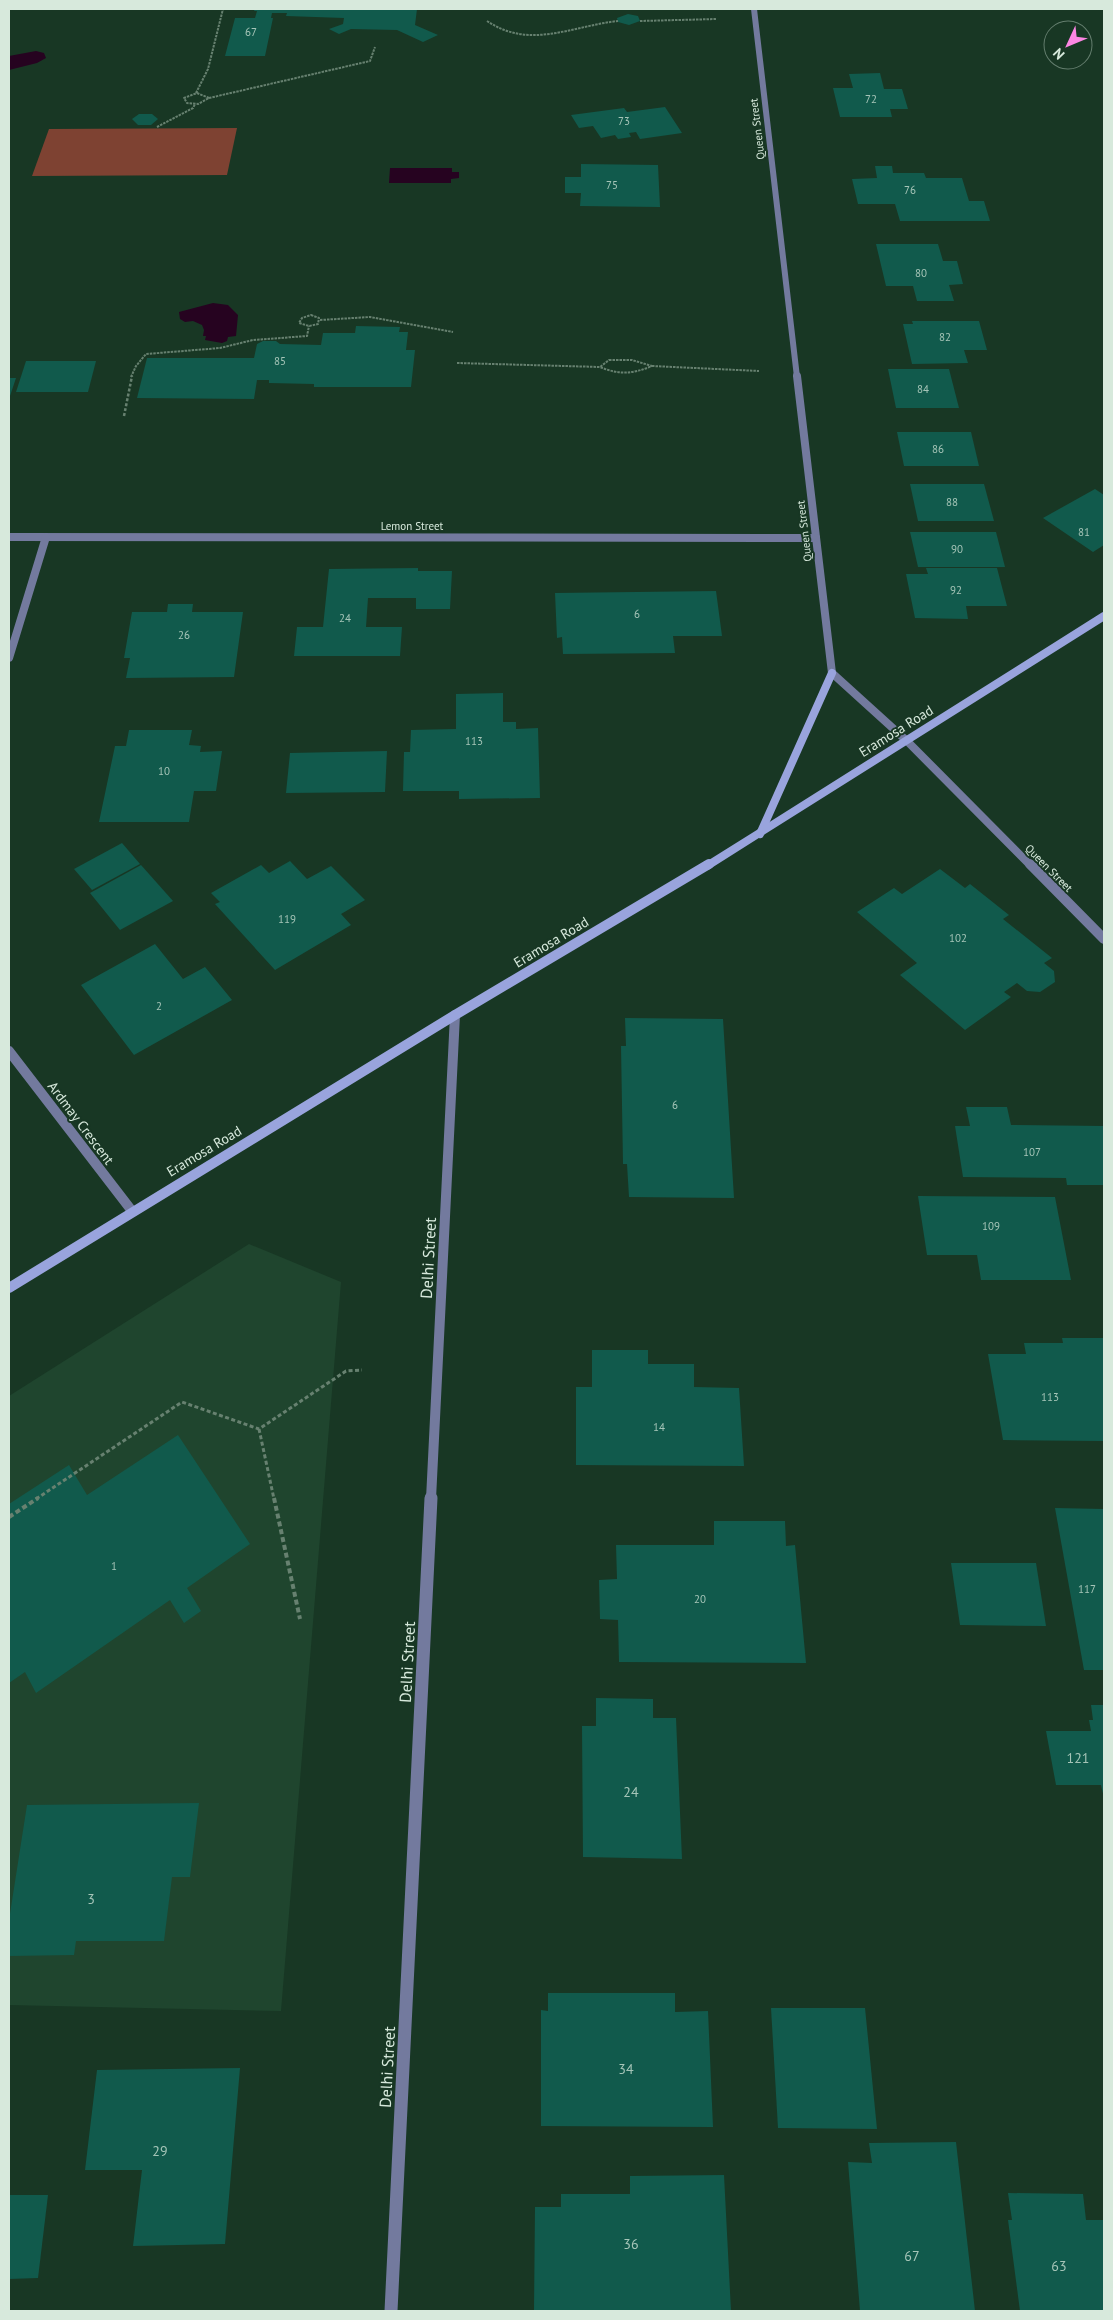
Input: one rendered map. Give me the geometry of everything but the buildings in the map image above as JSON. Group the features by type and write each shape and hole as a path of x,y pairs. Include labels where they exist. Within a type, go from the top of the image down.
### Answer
{"main road":[{"name":"Eramosa Road","path":"9,1288 455,1015 759,835 1104,616"},
{"path":"759,835 832,673"}],"street":[{"name":"Queen Street","path":"754,9 832,673 907,741 1104,939"},
{"name":"Lemon Street","path":"9,537 816,538"},
{"path":"9,658 46,537"},
{"name":"Delhi Street","path":"391,2311 455,1015"},
{"name":"Ardmay Crescent","path":"9,1051 132,1211"}],"path":[{"path":"196,93 208,68 223,9"},
{"path":"640,21 726,19"},
{"path":"487,21 497,30 507,34 540,36 602,22 618,21"},
{"path":"208,98 206,94 196,93 184,98 185,102 195,104 206,102 208,98 307,77 370,61 375,47"},
{"path":"157,127 193,108 195,104"},
{"path":"320,320 316,325 309,326 301,324 300,319 311,315 320,320 348,315 418,324 453,332"},
{"path":"124,416 126,396 134,370 138,360 146,354 220,348 253,340 299,338 307,336 309,326"},
{"path":"600,367 610,360 632,360 652,366 757,371"},
{"path":"457,363 600,367 616,374 632,374 652,366"},
{"path":"259,1429 346,1371 362,1370"},
{"path":"9,1517 182,1402 259,1429"},
{"path":"259,1429 300,1619"}],"shaded area":[{"path":"36,51 44,53 46,58 37,63 9,70 9,56"},
{"path":"237,128 227,175 32,176 49,129"},
{"path":"390,168 452,168 452,172 459,172 459,178 451,179 451,183 389,183"},
{"path":"213,303 228,305 238,315 236,336 228,337 227,341 222,343 205,340 206,336 203,336 204,330 202,325 193,321 185,322 180,319 179,312"},
{"path":"249,1244 341,1282 281,2011 9,2005 9,1396"}]}
